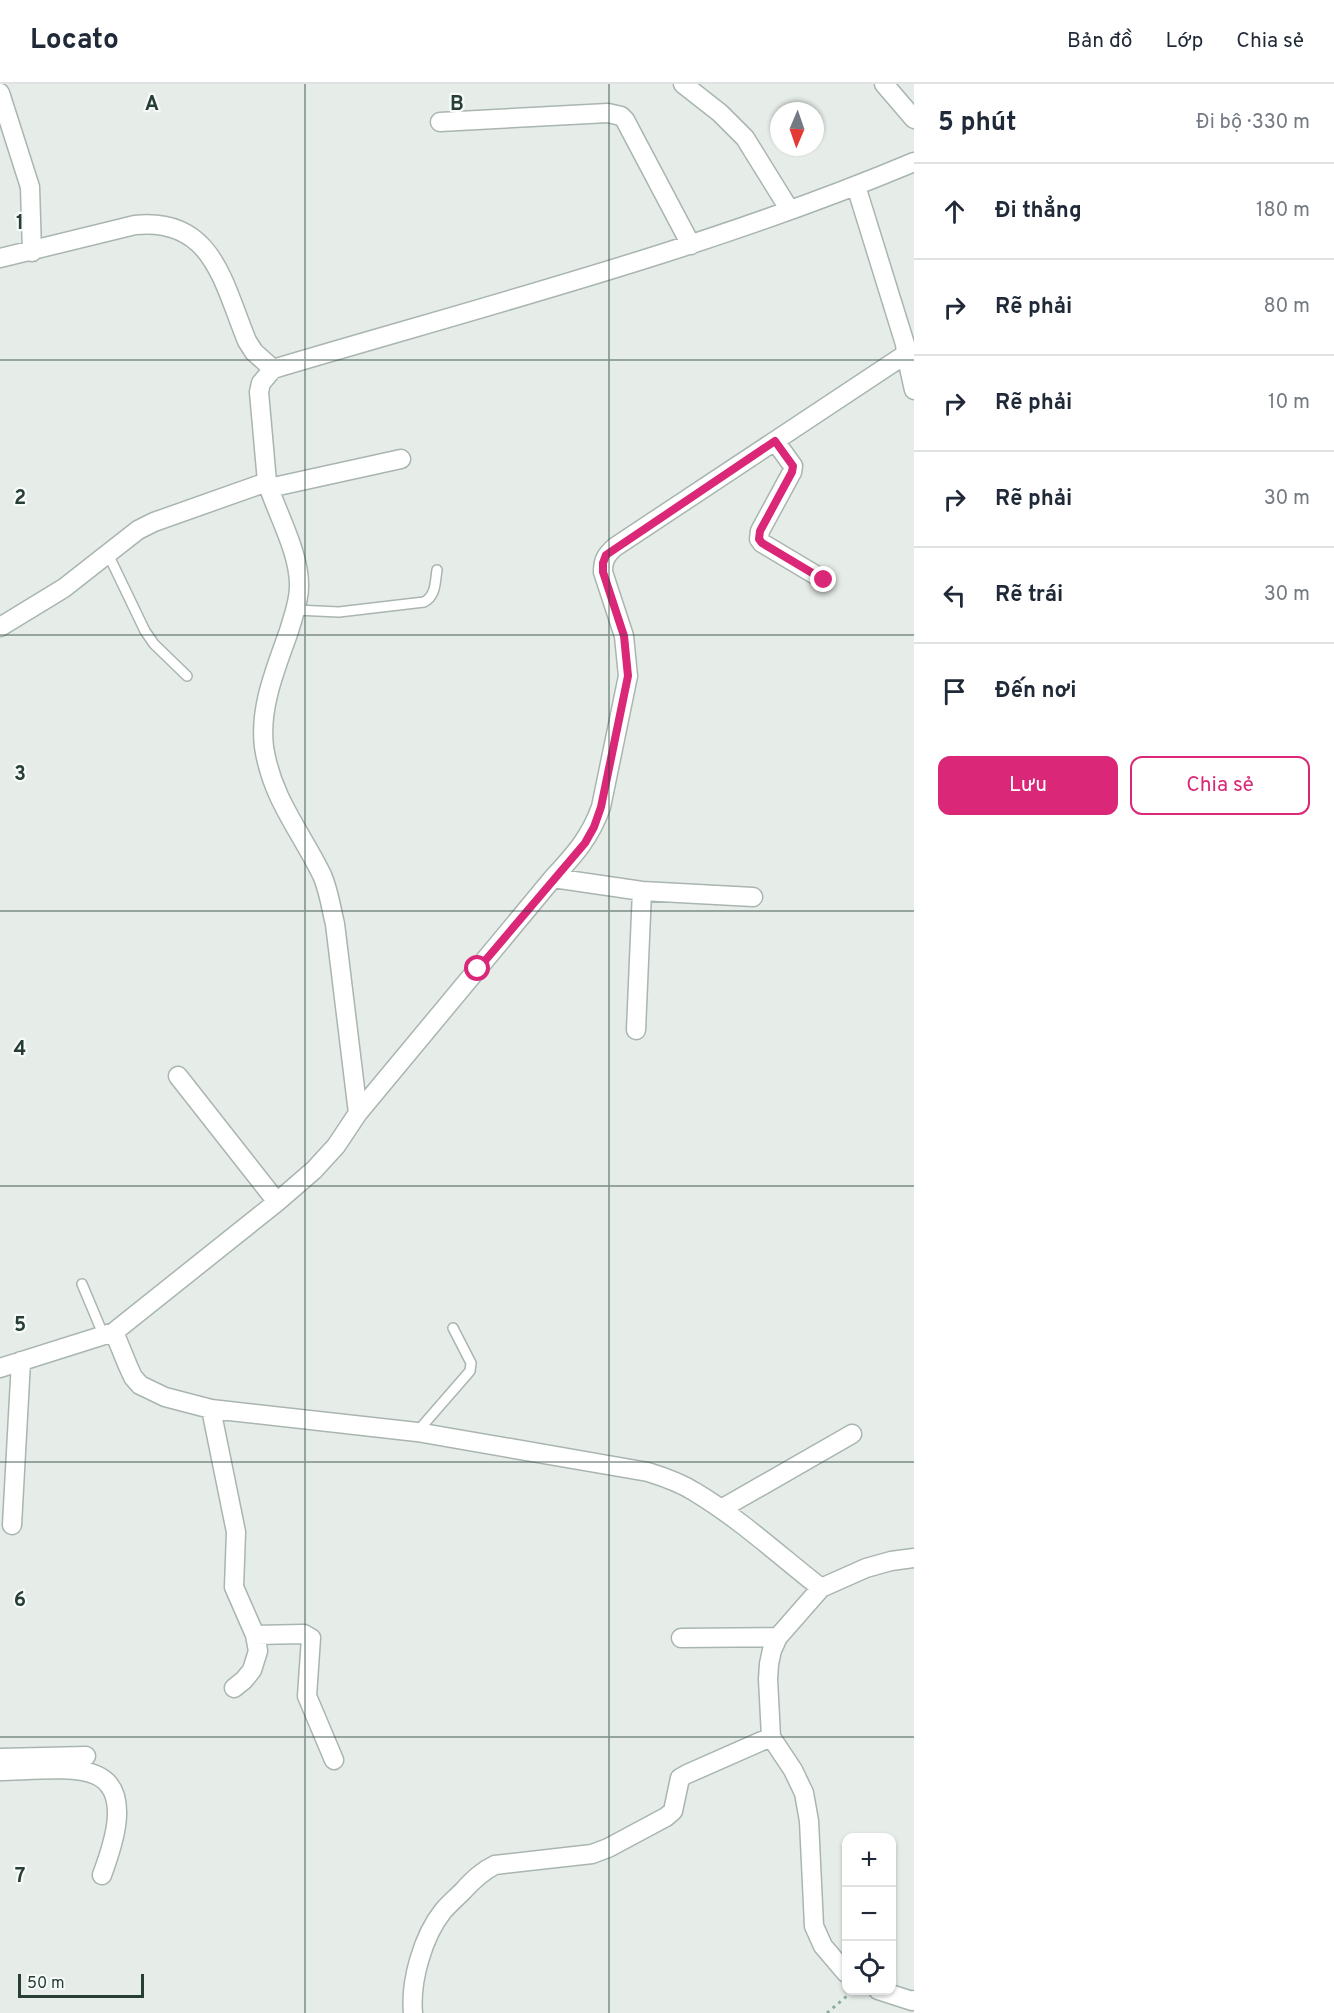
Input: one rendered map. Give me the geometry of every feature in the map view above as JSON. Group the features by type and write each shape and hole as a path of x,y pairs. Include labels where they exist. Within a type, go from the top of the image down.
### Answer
{"street":[{"path":"683,84 720,113 745,138 789,209"},
{"path":"884,84 914,118"},
{"path":"0,93 30,187 32,252"},
{"path":"440,122 608,112 621,116 692,245"},
{"path":"358,1113 335,924 329,898 322,877 279,800 269,774 264,744 264,717 270,685 296,610 299,587 294,556 268,485 259,392 261,383 273,369 692,245 856,186 914,162"},
{"path":"856,186 905,344 914,390"},
{"path":"0,258 135,225 151,224 181,229 193,237 210,257 218,270 247,341 254,352 273,369"},
{"path":"0,1369 109,1333 277,1202 326,1158 358,1113 585,843 594,827 601,807 628,676 624,636 603,572 606,555 906,354"},
{"path":"775,441 793,466 792,472 760,531 759,539 824,580"},
{"path":"0,627 64,588 138,530 154,522 268,485 401,459"},
{"path":"553,879 642,891 753,897"},
{"path":"636,1030 642,891"},
{"path":"178,1076 277,1202"},
{"path":"109,1333 133,1377 140,1384 165,1397 211,1409 417,1432 648,1472 694,1491 721,1509 821,1588"},
{"path":"12,1525 21,1362"},
{"path":"211,1409 236,1532 234,1587 255,1635 258,1651 256,1660 244,1680 234,1688"},
{"path":"721,1509 852,1434"},
{"path":"842,1968 823,1946 814,1926 809,1821 804,1793 793,1770 771,1737 768,1671 772,1650 778,1637 821,1588 866,1568 914,1558"},
{"path":"255,1635 304,1634 311,1638 307,1696 334,1760"},
{"path":"681,1638 778,1637"},
{"path":"413,2013 411,1999 413,1982 427,1941 442,1912 483,1871 495,1865 510,1862 592,1854 608,1848 673,1811 680,1778 771,1737"},
{"path":"0,1758 86,1756"},
{"path":"0,1771 85,1772 97,1775 108,1783 114,1795 117,1825 114,1843 102,1875"},
{"path":"889,1995 911,2005"}],"lane":[{"path":"108,554 145,631 154,644 187,676"},
{"path":"296,610 339,612 424,602 434,593 437,570"},
{"path":"82,1284 109,1333"},
{"path":"417,1432 470,1371 471,1363 453,1329"}],"path":[{"path":"827,2013 848,1995"}],"route":[{"path":"478,969 585,843 601,807 628,676 624,636 603,572 606,555 775,441 793,466 792,472 760,531 759,539 824,580"}]}
